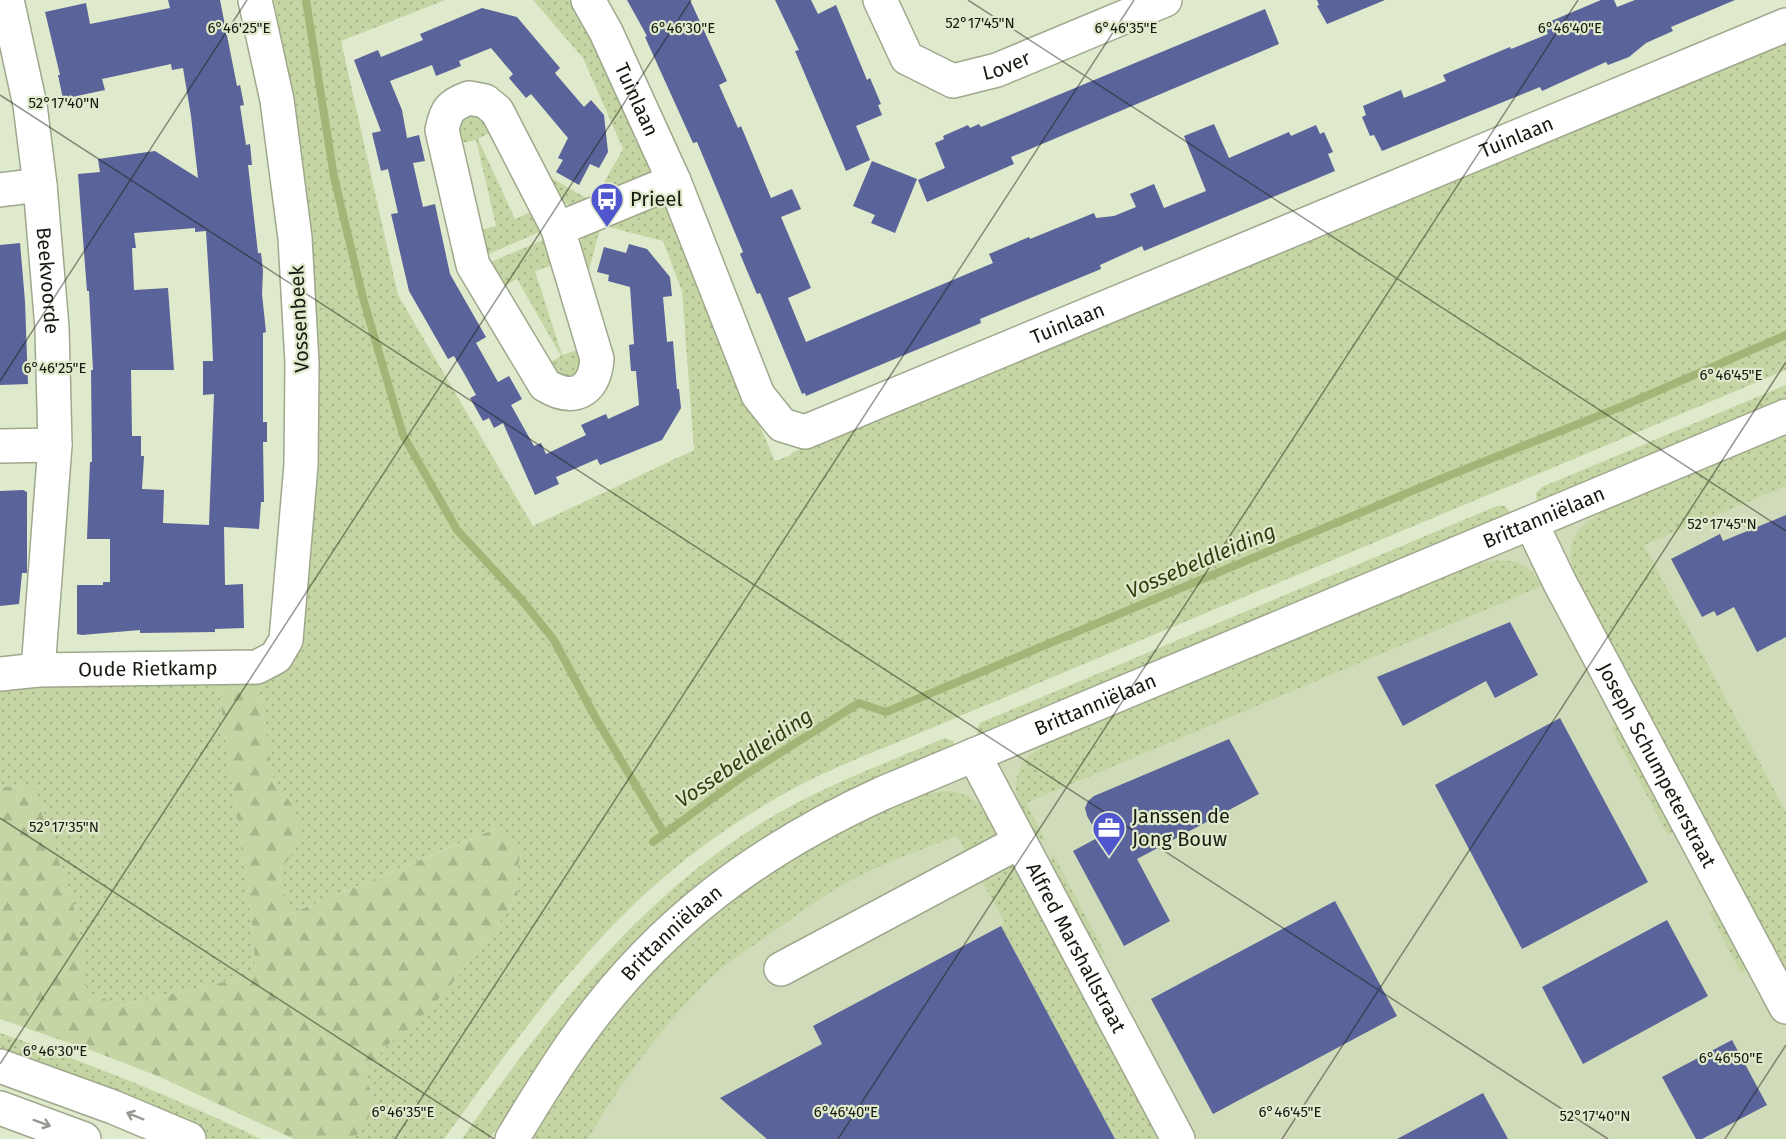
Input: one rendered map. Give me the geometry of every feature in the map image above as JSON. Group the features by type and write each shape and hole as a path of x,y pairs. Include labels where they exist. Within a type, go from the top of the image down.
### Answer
{"street":[{"name":"Beekvoorde","path":"7,0 30,105 40,184 52,328 56,445 38,670"},
{"name":"Vossenbeek","path":"255,0 277,100 295,238 302,363 301,465 286,640"},
{"name":"Tuinlaan","path":"588,0 606,33 674,181 758,395 782,425 805,432 1786,25"},
{"name":"Lover","path":"880,0 907,58 953,81 997,70 1165,0"},
{"path":"469,98 485,101 497,111 558,229 597,359 596,374 587,387 573,394 558,393 545,385 473,265 442,130 445,115 455,104 469,98"},
{"path":"558,229 674,181"},
{"path":"0,190 40,184"},
{"name":"Brittanniëlaan","path":"512,1139 564,1056 607,998 644,956 697,906 748,867 809,829 868,800 974,755 1786,416"},
{"path":"0,446 56,445"},
{"name":"Joseph Schumpeterstraat","path":"1531,523 1560,583 1786,1007"},
{"name":"Oude Rietkamp","path":"0,674 38,670 257,667 276,657 286,640"},
{"name":"Alfred Marshallstraat","path":"974,755 1178,1139"},
{"path":"781,969 1019,842"},
{"path":"0,1066 91,1099 189,1139"},
{"path":"0,1108 84,1139"}],"shaded area":[{"path":"1786,430 1786,1139 555,1139 857,812"}],"green space":[{"path":"274,0 445,0 341,41 398,295 533,526 694,450 682,291 663,241 609,227 610,223 659,204 666,205 775,461 1786,38 1786,334 1486,460 1623,406 1786,335 1786,370 851,761 793,789 754,811 693,853 620,918 550,997 444,1139 354,1139 371,1098 366,1068 391,1042 414,1025 447,990 506,914 518,895 515,877 521,854 494,829 290,914 278,869 282,867 297,843 298,829 273,778 257,675 298,593 307,593 316,466 312,262 294,105"},
{"path":"533,0 574,0 653,167 647,177 602,195 598,193 623,149 583,58"},
{"path":"475,112 495,130 478,139 515,219 533,211 542,231 484,256 477,231 496,226 476,140 457,144 458,119"},
{"path":"548,176 588,199 573,206 558,201"},
{"path":"599,229 588,274 577,247 585,235"},
{"path":"545,239 553,265 535,271 562,355 581,349 584,366 570,383 544,366 561,356 517,279 500,288 486,264"},
{"path":"1786,385 1786,401 1537,504 1536,493 1542,487"},
{"path":"1786,431 1786,486 1644,545 1786,812 1786,982 1571,578 1575,575 1571,548 1583,526 1599,515 1597,510"},
{"path":"1497,506 1505,506 1512,515 979,738 977,734 980,723"},
{"path":"1480,559 1482,564 1500,560 1524,566 1531,571 1542,586 1026,803 1046,841 1031,836 1016,810 1021,807 1016,780 1022,764 1035,751 1043,747 1042,742"},
{"path":"257,675 273,778 292,805 298,822 295,849 278,869 290,914 495,829 521,854 515,877 518,895 506,914 447,990 414,1025 391,1042 366,1068 371,1098 369,1117 354,1139 294,1139 160,1077 0,1019 0,787 32,786 71,895 84,952 87,991 120,1006 256,974 253,931 217,678"},
{"path":"217,678 253,931 256,974 119,1006 86,991 84,952 71,895 32,786 0,787 0,682"},
{"path":"1621,723 1678,829 1668,835 1611,728"},
{"path":"945,738 953,741 956,747 830,802 526,1088 489,1139 462,1139 493,1094 560,1007 633,926 673,889 715,855 782,811 851,777"},
{"path":"928,790 930,794 957,792 972,799 979,805 989,821 994,819 992,825 996,836 968,855 957,836 874,869 826,895 731,961 695,994 644,1053 588,1139 532,1139 571,1071 637,984 723,904 835,831"},
{"path":"1053,854 1106,955 1091,949 1049,870"},
{"path":"1011,863 1164,1139 1115,1139 1001,926 1005,923 979,876"},
{"path":"1719,907 1751,967 1741,973 1709,912"},
{"path":"0,1033 132,1082 261,1139 207,1139 0,1058"}],"building":[{"path":"168,0 220,0 237,86 240,85 244,105 240,106 246,145 250,144 252,165 248,165 258,253 261,253 263,271 262,294 266,332 263,333 263,422 267,422 267,442 263,442 264,502 261,502 259,529 224,527 225,585 243,584 244,628 215,629 215,632 140,633 140,630 82,635 77,634 77,585 103,585 103,582 110,582 110,539 87,539 90,462 92,462 91,370 93,370 89,291 87,291 78,174 100,172 98,159 155,151 198,178 183,68 172,70 171,64 102,79 105,90 63,99 58,75 60,75 45,12 86,3 90,24 170,8","holes":["195,228 195,232 206,231 211,313 213,361 203,361 203,395 214,394 209,525 163,523 164,490 142,489 144,456 141,456 141,436 132,436 131,370 174,370 168,288 134,290 132,248 136,248 134,233"]},
{"path":"627,0 690,0 727,81 719,85 738,128 741,126 771,198 792,189 801,209 781,217 811,288 788,298 806,342 993,263 989,254 1029,237 1030,239 1094,213 1096,218 1114,216 1136,207 1130,194 1154,184 1164,208 1206,191 1184,136 1214,124 1229,158 1289,132 1291,136 1316,125 1320,134 1324,132 1333,152 1328,154 1335,171 1144,251 1142,246 1100,265 1101,269 980,319 981,323 806,396 805,393 802,394 760,293 757,294 740,254 743,252 697,142 693,143 645,37 647,36"},
{"path":"775,0 811,0 818,14 836,5 867,80 870,78 881,104 878,105 882,115 856,126 870,160 846,171 795,51 799,50"},
{"path":"1317,0 1385,0 1327,24 1317,6 1319,5"},
{"path":"1601,0 1614,0 1617,7 1635,0 1735,0 1671,27 1673,31 1646,43 1629,57 1608,65 1606,62 1542,91 1540,87 1382,151 1374,135 1370,136 1362,117 1366,115 1363,106 1401,90 1404,98 1446,81 1443,75 1548,34 1544,24"},
{"path":"482,8 517,17 560,68 555,73 584,107 591,100 604,115 608,152 599,168 590,164 579,185 556,172 563,160 558,158 568,138 531,94 526,98 509,78 513,74 491,48 459,61 461,66 436,76 432,65 390,81 402,110 407,138 419,135 425,161 413,163 423,207 435,204 450,274 486,337 476,343 498,382 509,376 522,399 511,405 534,446 541,443 546,454 586,435 581,425 606,414 608,419 639,405 636,371 631,371 629,345 634,344 630,287 608,281 609,275 597,272 604,247 626,253 629,244 647,249 670,277 672,296 663,297 667,342 673,341 681,408 662,440 600,465 597,459 556,477 559,484 535,495 503,423 494,428 489,418 483,421 470,398 476,395 465,375 454,356 448,359 409,291 391,214 398,213 388,169 381,171 372,133 381,131 354,60 378,50 381,57 423,40 420,34"},
{"path":"1265,9 1279,44 1011,157 1014,164 927,202 918,180 945,168 935,143 944,139 943,136 968,125 970,128 979,124 981,127"},
{"path":"872,161 917,179 895,233 871,223 875,215 853,206"},
{"path":"20,243 28,384 0,385 0,245"},
{"path":"23,490 27,492 27,573 22,573 19,604 0,606 0,491"},
{"path":"1786,515 1786,637 1757,652 1734,607 1717,616 1714,611 1702,617 1671,559 1720,534 1723,541"},
{"path":"1510,622 1538,675 1495,698 1486,681 1403,726 1377,677"},
{"path":"1560,718 1648,882 1522,949 1435,785"},
{"path":"1229,739 1259,794 1137,859 1170,921 1124,946 1073,851 1099,837 1087,816 1085,808 1088,801 1094,796"},
{"path":"1335,901 1397,1016 1213,1114 1151,999"},
{"path":"1667,920 1708,996 1583,1064 1542,987"},
{"path":"1001,926 1115,1139 767,1139 720,1098 822,1044 813,1026"},
{"path":"1732,1040 1767,1105 1702,1139 1696,1139 1662,1077"},
{"path":"1483,1093 1508,1139 1397,1139"}],"waterway":[{"path":"306,0 334,177 363,298 403,435 457,530 520,598 554,640 594,715 664,833"},
{"name":"Vossebeldleiding","path":"653,842 742,777 859,703 886,712 1443,478 1623,406 1786,335"}],"place":[{"name":"Prieel","path":"607,228"},
{"name":"Janssen de Jong Bouw","path":"1109,857"}]}
